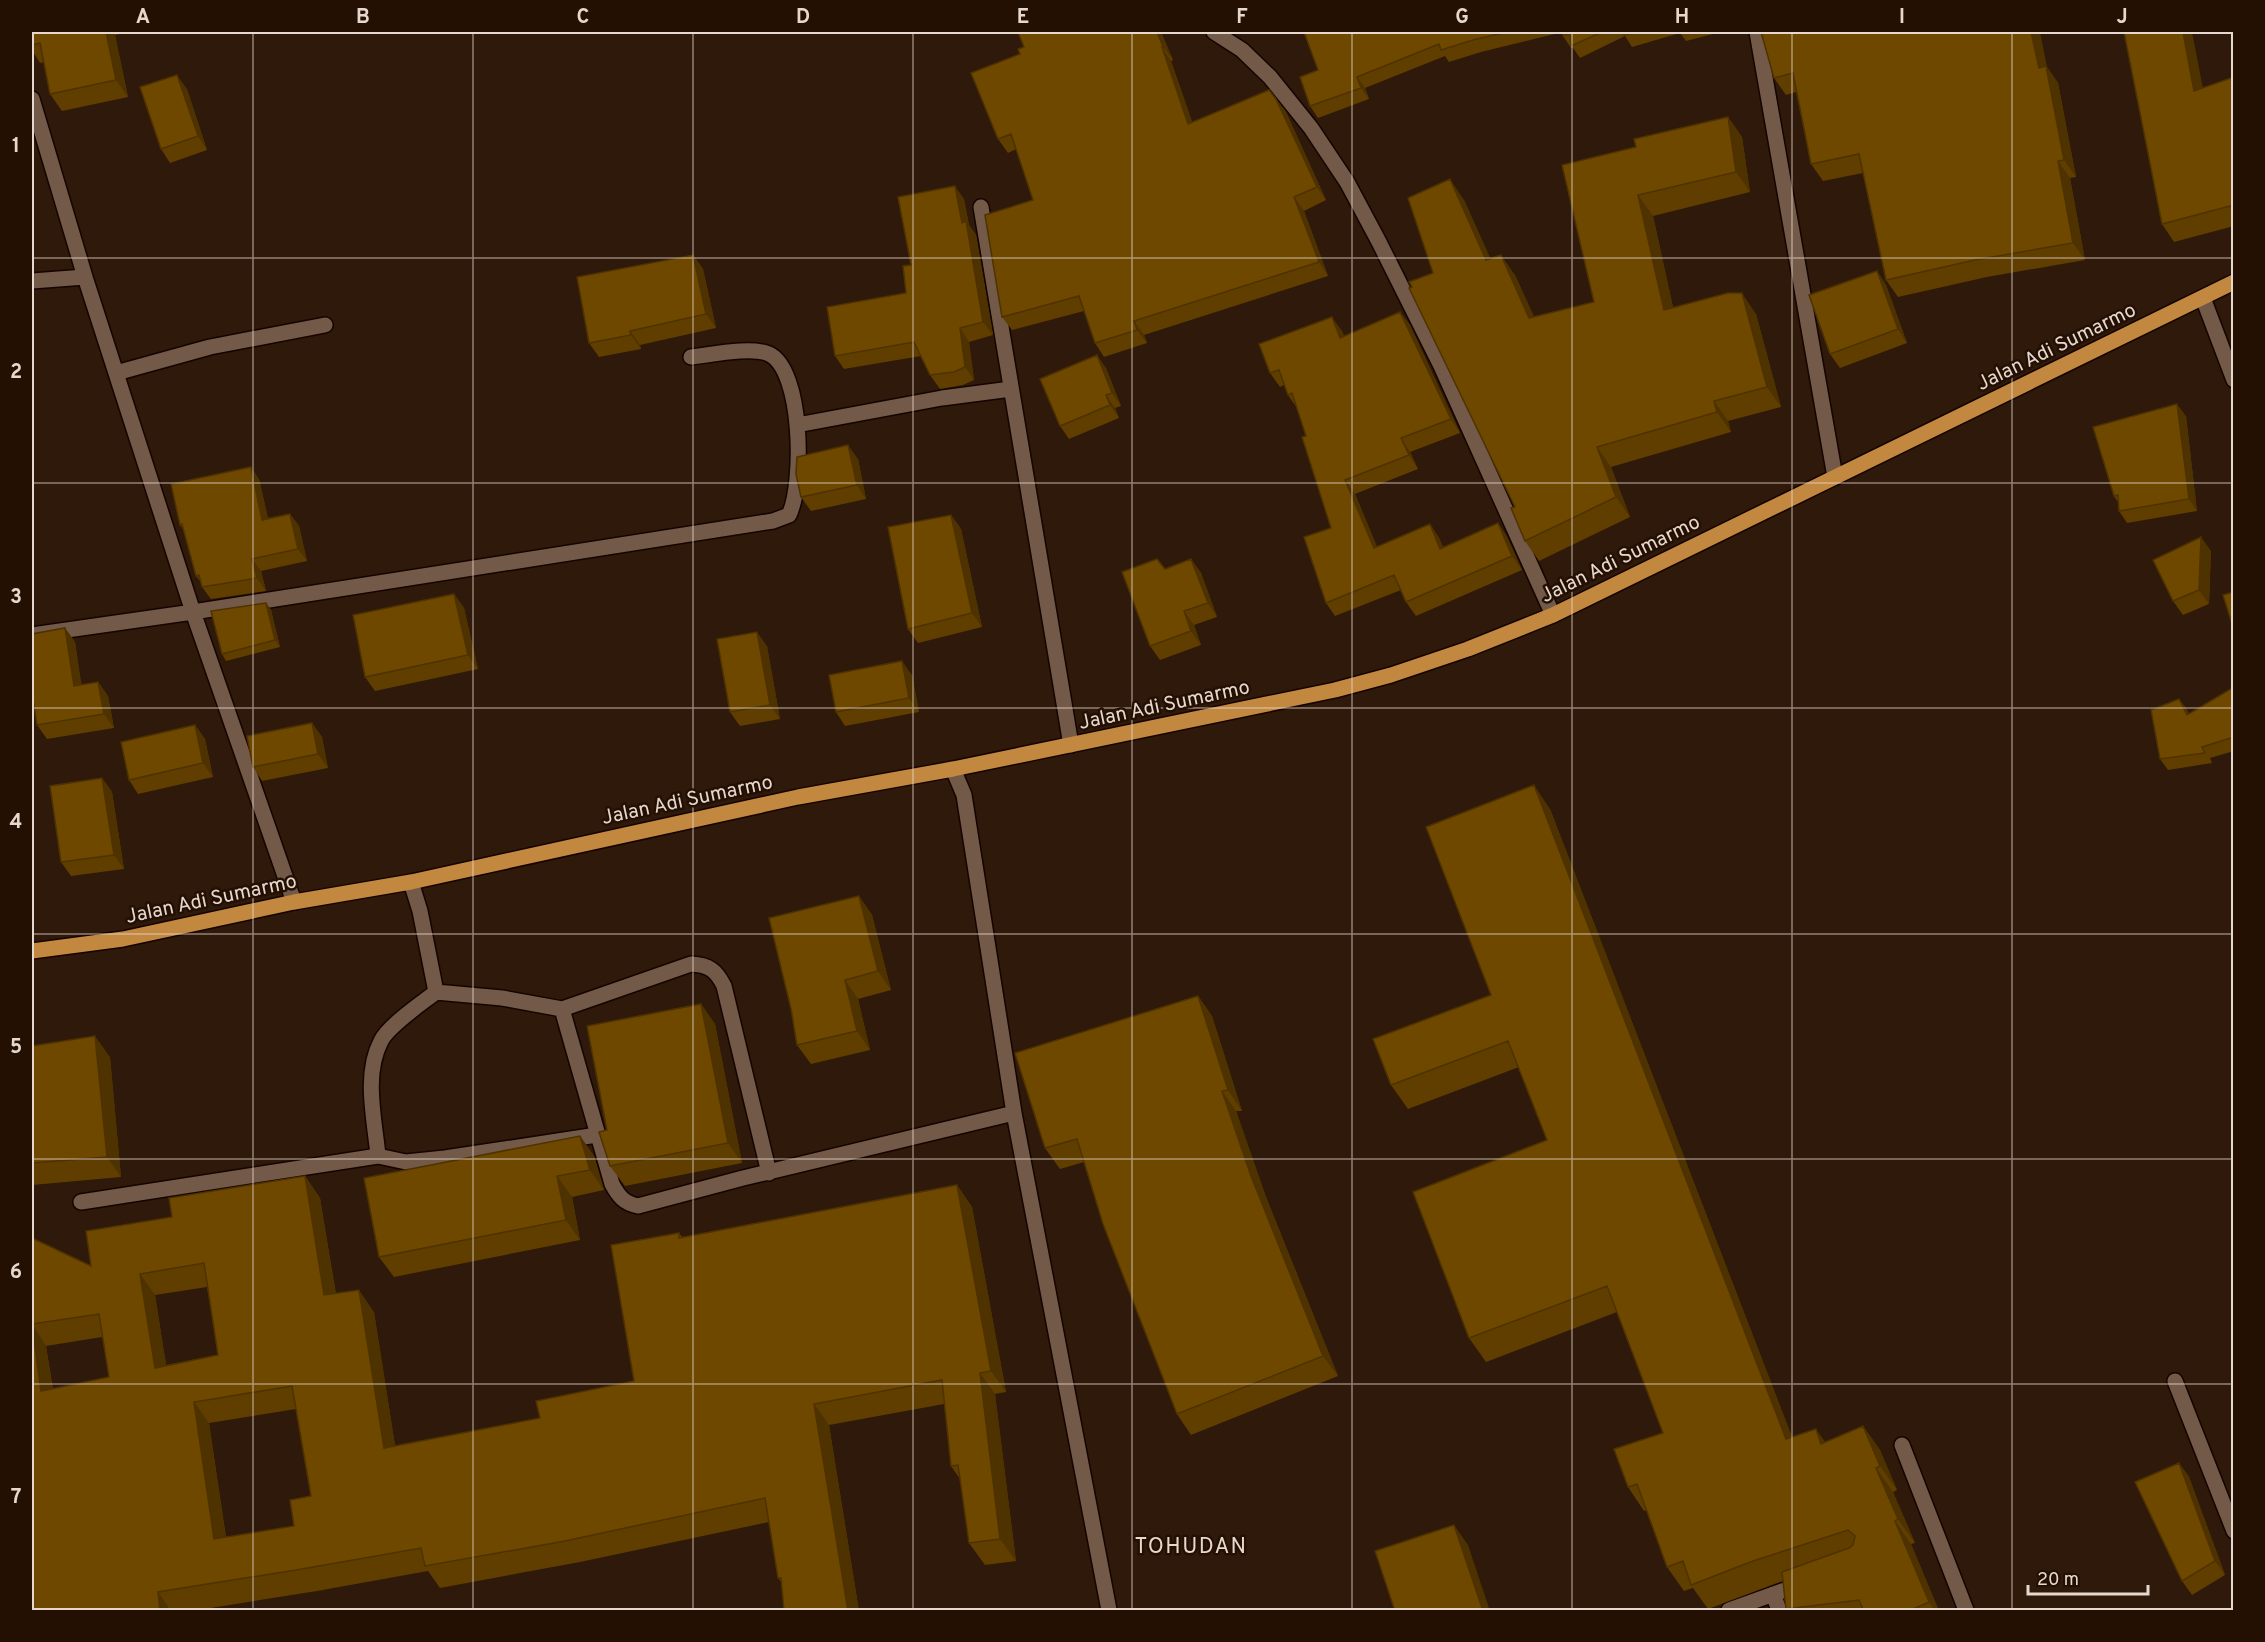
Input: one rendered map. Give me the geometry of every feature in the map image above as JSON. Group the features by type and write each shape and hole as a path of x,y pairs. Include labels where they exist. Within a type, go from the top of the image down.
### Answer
{"main road":[{"name":"Jalan Adi Sumarmo","path":"32,951 123,939 294,902 411,882 786,799 953,770 1335,690 1391,675 1468,650 1553,615 2234,282"}],"street":[{"path":"1214,32 1242,50 1270,77 1311,128 1347,182 1441,366 1553,615"},
{"path":"1757,32 1835,477"},
{"path":"32,99 85,277 193,612 294,902"},
{"path":"981,207 1071,745"},
{"path":"32,281 85,277"},
{"path":"2203,298 2234,380"},
{"path":"116,373 210,347 325,326"},
{"path":"32,635 773,521 789,515 795,504 799,437 789,382 777,359 766,353 742,352 691,357"},
{"path":"797,424 942,398 1011,389"},
{"path":"953,770 964,795 1014,1113 1109,1611"},
{"path":"411,882 420,911 436,992"},
{"path":"378,1156 372,1071 381,1040 436,992 502,998 562,1009 691,964 709,966 718,974 724,986 769,1173"},
{"path":"562,1009 612,1185 618,1196 627,1204 638,1206 743,1178 1014,1113"},
{"path":"81,1202 378,1156 406,1162 597,1135"},
{"path":"2175,1381 2234,1531"},
{"path":"1902,1446 1966,1611"},
{"path":"1729,1611 1817,1578"},
{"path":"1773,1594 1779,1611"}],"building":[{"path":"32,32 106,32 116,80 50,94 40,43 32,45"},
{"path":"1018,32 1157,32 1188,124 1269,90 1276,99 1317,187 1294,197 1319,262 1134,321 1137,330 1095,343 1079,296 1002,317 985,215 1033,200 1011,134 998,139 971,73 1020,54 1018,49 1024,47"},
{"path":"1304,32 1507,32 1441,50 1439,44 1357,77 1361,88 1310,106 1300,77 1318,70"},
{"path":"1563,32 1602,32 1571,46 1570,33 1563,36"},
{"path":"1761,32 2031,32 2039,68 2046,66 2064,160 2058,161 2073,243 1975,260 1886,280 1859,154 1811,164 1793,73 1774,78"},
{"path":"2124,32 2183,32 2194,91 2234,77 2234,205 2162,224"},
{"path":"177,75 198,136 161,149 140,87"},
{"path":"1728,117 1736,172 1638,195 1664,310 1728,293 1742,293 1767,387 1714,401 1717,412 1597,447 1616,497 1525,541 1511,508 1515,507 1409,288 1412,287 1409,282 1433,273 1408,198 1450,179 1486,260 1501,255 1529,318 1594,302 1562,165 1636,147 1634,139"},
{"path":"955,186 962,223 966,221 983,322 960,328 965,367 954,372 930,375 914,342 835,356 827,307 906,293 903,266 911,265 898,197"},
{"path":"693,255 706,314 630,331 631,335 589,343 577,277"},
{"path":"1877,271 1898,329 1830,354 1809,295"},
{"path":"1400,312 1451,419 1401,438 1409,455 1345,480 1374,548 1430,524 1440,549 1498,523 1512,556 1406,602 1394,575 1326,603 1304,537 1331,528 1302,437 1306,436 1292,393 1288,395 1279,370 1270,373 1259,344 1332,317 1340,338"},
{"path":"1097,355 1112,393 1106,395 1110,405 1060,426 1040,379"},
{"path":"2177,404 2189,499 2119,511 2118,495 2114,496 2093,427"},
{"path":"848,445 857,485 801,497 796,474 797,457"},
{"path":"251,467 262,520 290,514 298,549 252,559 257,578 202,587 199,575 196,576 182,524 180,525 171,484"},
{"path":"951,515 972,613 908,629 888,527"},
{"path":"2201,537 2199,590 2173,601 2153,560"},
{"path":"1157,559 1165,569 1191,559 1208,603 1184,611 1191,631 1150,646 1122,572"},
{"path":"2234,592 2234,630 2223,595"},
{"path":"454,594 468,655 365,677 353,615"},
{"path":"266,603 275,640 222,654 211,611"},
{"path":"65,628 74,686 98,682 104,714 37,725 32,693 32,634"},
{"path":"757,632 770,705 730,712 717,639"},
{"path":"902,661 909,698 836,712 829,675"},
{"path":"2234,687 2234,737 2202,747 2205,753 2160,759 2151,710 2179,699 2187,715"},
{"path":"312,723 318,754 253,767 247,736"},
{"path":"195,725 203,763 129,780 121,742"},
{"path":"102,778 114,855 61,862 50,786"},
{"path":"1534,785 1786,1439 1816,1429 1821,1444 1863,1426 1880,1466 1876,1468 1898,1519 1895,1521 1929,1602 1909,1611 1864,1611 1859,1600 1786,1609 1782,1572 1849,1548 1853,1545 1855,1536 1848,1530 1753,1561 1691,1585 1683,1561 1667,1567 1637,1484 1628,1487 1614,1449 1663,1433 1607,1286 1469,1338 1413,1192 1547,1140 1508,1041 1391,1085 1373,1039 1491,995 1426,827"},
{"path":"859,896 878,971 845,980 857,1031 797,1045 791,1009 769,918"},
{"path":"1198,996 1228,1090 1222,1091 1251,1176 1323,1356 1177,1414 1103,1224 1077,1139 1045,1148 1015,1053"},
{"path":"701,1004 728,1143 610,1166 599,1132 607,1130 587,1026"},
{"path":"95,1036 107,1157 32,1163 32,1046"},
{"path":"580,1136 590,1170 557,1176 566,1220 379,1257 364,1178"},
{"path":"305,1176 324,1295 359,1290 384,1448 540,1418 536,1401 634,1381 611,1245 679,1233 679,1238 957,1185 991,1371 980,1373 1000,1539 969,1543 958,1465 951,1466 942,1380 814,1404 848,1611 784,1611 781,1578 778,1578 765,1498 565,1541 425,1566 421,1548 158,1592 160,1611 32,1611 32,1325 41,1391 109,1377 99,1314 32,1324 32,1238 91,1266 86,1231 172,1217 169,1198","holes":["204,1263 218,1355 155,1368 140,1274","292,1386 311,1496 290,1500 294,1526 214,1539 194,1402"]},
{"path":"2179,1463 2215,1561 2182,1581 2135,1482"},
{"path":"1454,1525 1483,1611 1395,1611 1375,1551"}],"district":[{"name":"TOHUDAN","path":"1191,1545"}]}
